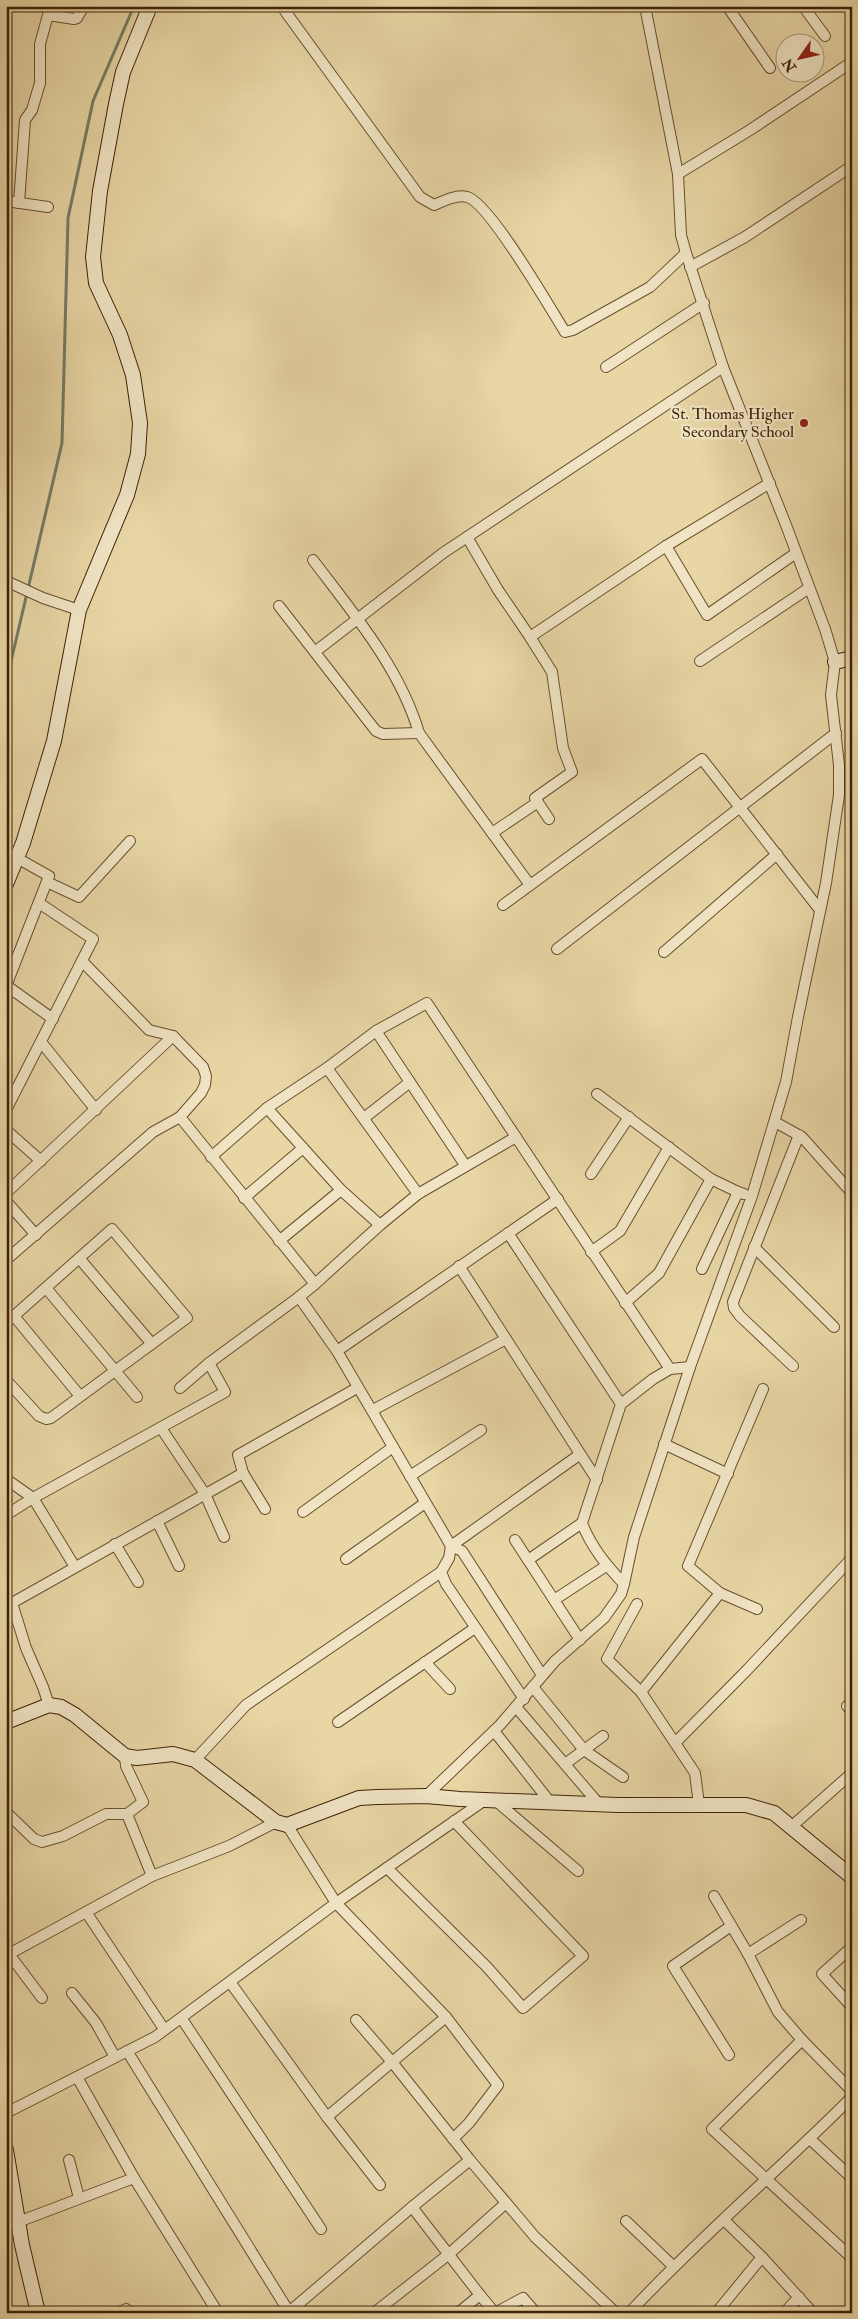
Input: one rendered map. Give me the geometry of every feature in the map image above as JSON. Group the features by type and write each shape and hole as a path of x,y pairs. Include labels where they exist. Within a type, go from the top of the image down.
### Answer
{"street":[{"path":"20,203 25,120 32,110 40,83 40,44 48,15 74,19 77,18 84,6"},
{"path":"6,884 17,858 54,741 80,610 127,495 138,454 140,423 133,375 120,335 96,283 93,257 100,191 116,104 124,72 150,6"},
{"path":"286,6 285,11 321,63 420,197 434,204 460,196 468,197 475,202 506,237 564,332 573,330 650,287 686,253"},
{"path":"426,1796 494,1731 524,1699 542,1675 613,1607 621,1594 634,1537 690,1368 752,1196 786,1082 820,910 839,795 839,765 831,695 835,662 770,483 724,367 704,303 690,267 681,235 678,174 645,6"},
{"path":"727,6 770,68"},
{"path":"803,6 822,32"},
{"path":"678,174 750,130 852,62"},
{"path":"690,267 745,237 852,166"},
{"path":"6,201 48,207"},
{"path":"606,367 704,303"},
{"path":"316,651 357,618 467,537 724,367"},
{"path":"530,637 666,546 770,483"},
{"path":"467,537 498,590 552,672 563,748 572,772 535,798 549,819"},
{"path":"666,546 706,615 796,553"},
{"path":"313,560 357,618 390,667 407,698 419,733 530,885"},
{"path":"8,582 43,598 80,610"},
{"path":"700,661 809,588"},
{"path":"279,606 316,651 376,731 383,734 419,733"},
{"path":"835,662 852,658"},
{"path":"557,949 836,733"},
{"path":"503,905 702,759 820,910"},
{"path":"492,832 538,802"},
{"path":"46,882 78,897 130,841"},
{"path":"664,952 776,854"},
{"path":"17,858 49,876 6,986 53,1019"},
{"path":"6,1110 93,939 38,903"},
{"path":"6,1260 153,1132 180,1117 201,1093 205,1085 206,1076 203,1068 173,1036 149,1030 82,961"},
{"path":"211,1157 267,1108 328,1068 376,1031 427,1003 670,1370"},
{"path":"376,1031 465,1165"},
{"path":"6,1192 96,1110 173,1036"},
{"path":"41,1042 96,1110"},
{"path":"328,1068 418,1194"},
{"path":"364,1118 410,1082"},
{"path":"597,1094 711,1179 738,1192 752,1196"},
{"path":"267,1108 341,1190 380,1225"},
{"path":"180,1117 315,1284"},
{"path":"591,1174 629,1117"},
{"path":"775,1122 798,1135 852,1193"},
{"path":"6,1130 41,1161"},
{"path":"793,1366 734,1308 735,1295 798,1135"},
{"path":"180,1388 209,1363 315,1284 380,1225 418,1194 516,1137"},
{"path":"591,1252 620,1231 669,1147"},
{"path":"244,1198 303,1148"},
{"path":"625,1303 659,1273 711,1179"},
{"path":"279,1241 341,1190"},
{"path":"702,1269 738,1192"},
{"path":"337,1351 558,1200"},
{"path":"6,1201 36,1234"},
{"path":"6,1380 38,1416 46,1419 51,1418 187,1318 112,1229 10,1319 80,1396"},
{"path":"508,1233 621,1404"},
{"path":"754,1248 834,1327"},
{"path":"79,1258 152,1344"},
{"path":"459,1266 579,1455 597,1480"},
{"path":"46,1288 137,1397"},
{"path":"299,1297 337,1351 357,1388 374,1410 393,1447 451,1546 462,1551 542,1675"},
{"path":"374,1410 506,1339"},
{"path":"6,1515 33,1498 225,1392 209,1363"},
{"path":"528,1560 582,1523 621,1404 653,1379 670,1370 690,1368"},
{"path":"265,1509 243,1473 238,1455 357,1388"},
{"path":"757,1609 720,1593 688,1566 763,1388"},
{"path":"161,1428 205,1494 224,1537"},
{"path":"410,1476 481,1430"},
{"path":"664,1444 728,1474"},
{"path":"303,1512 393,1447"},
{"path":"195,1760 246,1705 441,1572 449,1558 451,1546 579,1455"},
{"path":"49,1705 26,1648 12,1603 243,1473"},
{"path":"6,1479 33,1498 75,1567"},
{"path":"346,1559 425,1503"},
{"path":"156,1521 179,1566"},
{"path":"582,1523 587,1536 606,1566 624,1584"},
{"path":"515,1540 580,1640"},
{"path":"115,1544 138,1582"},
{"path":"675,1743 748,1669 852,1558"},
{"path":"554,1600 606,1566"},
{"path":"441,1572 446,1584 524,1699"},
{"path":"641,1692 720,1593"},
{"path":"637,1604 607,1659 641,1692 695,1772 699,1805"},
{"path":"338,1722 476,1628"},
{"path":"426,1662 450,1689"},
{"path":"533,1687 584,1750 623,1776"},
{"path":"6,1722 49,1705 61,1707 75,1715 125,1756 136,1758 173,1754 195,1760 282,1824 336,1903 446,2017 498,2085 469,2123 453,2139"},
{"path":"516,1707 598,1803"},
{"path":"494,1731 550,1802"},
{"path":"565,1764 603,1736"},
{"path":"6,1812 34,1838 42,1842 63,1836 106,1814 126,1814 143,1802 126,1766 125,1756"},
{"path":"791,1827 852,1773"},
{"path":"42,1998 8,1953 152,1876 282,1824 359,1798 426,1796 490,1801 746,1805 774,1813 852,1877"},
{"path":"6,2113 155,2037 164,2029 182,2019 336,1903 454,1822 490,1801"},
{"path":"490,1801 578,1871"},
{"path":"126,1814 152,1876"},
{"path":"387,1868 487,1967 523,2008 583,1956 454,1822"},
{"path":"714,1896 748,1954 778,2012 852,2092"},
{"path":"86,1912 164,2029"},
{"path":"748,1954 801,1920"},
{"path":"729,2055 673,1966 732,1926"},
{"path":"852,1946 822,1974 852,2007"},
{"path":"230,1982 327,2117 380,2185"},
{"path":"72,1993 96,2023 115,2057"},
{"path":"327,2117 446,2017"},
{"path":"182,2019 321,2229"},
{"path":"356,2020 470,2160 535,2236 616,2313"},
{"path":"802,2040 712,2129 852,2258"},
{"path":"127,2051 288,2312 470,2160"},
{"path":"76,2076 134,2178 218,2313"},
{"path":"629,2313 673,2266 810,2139 852,2097"},
{"path":"810,2139 852,2178"},
{"path":"6,2150 10,2202 18,2222 38,2313"},
{"path":"69,2160 79,2198"},
{"path":"18,2222 134,2178"},
{"path":"374,2313 449,2254 506,2203"},
{"path":"412,2207 480,2296 496,2313 523,2298 536,2313"},
{"path":"724,2220 762,2257 814,2313"},
{"path":"626,2221 673,2266"},
{"path":"716,2313 762,2257"},
{"path":"458,2313 480,2296"},
{"path":"784,2313 799,2297"},
{"path":"118,2313 126,2309 131,2313"}],"waterway":[{"path":"6,683 62,443 68,218 93,101 134,6"}],"place":[{"name":"St. Thomas Higher Secondary School","path":"804,423"}]}
